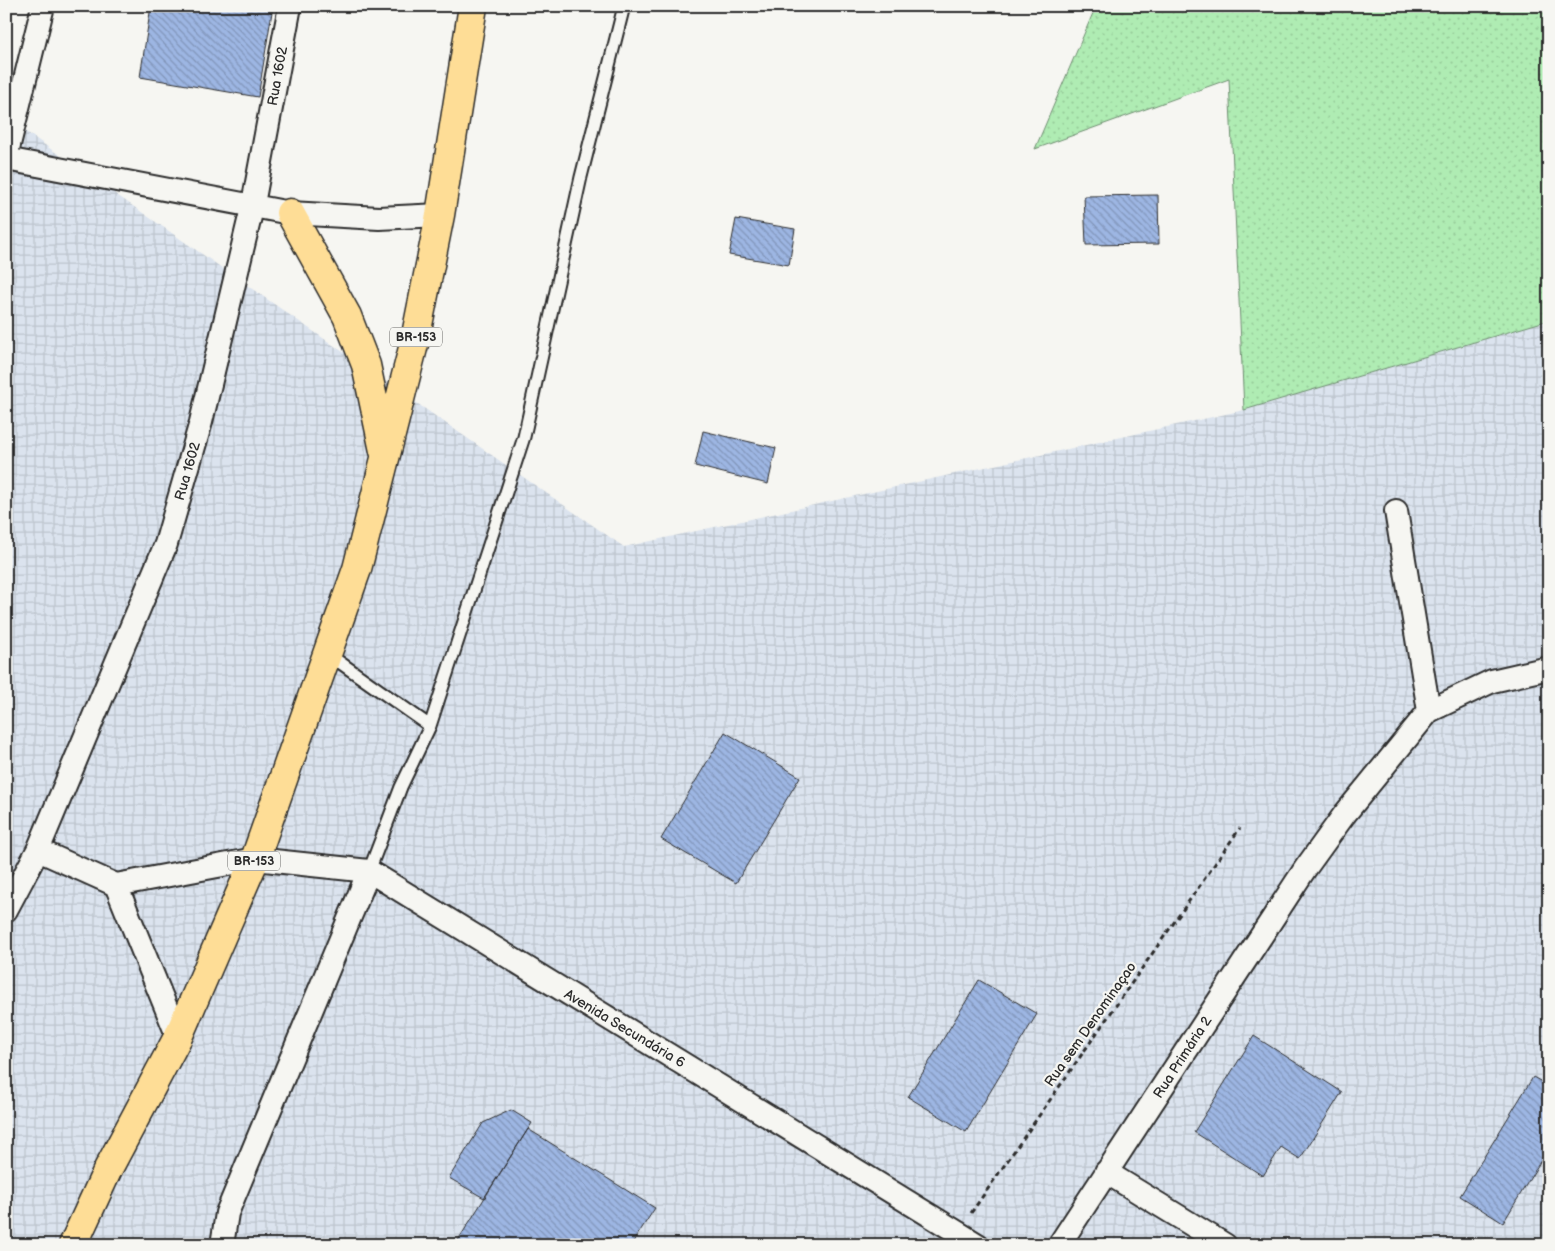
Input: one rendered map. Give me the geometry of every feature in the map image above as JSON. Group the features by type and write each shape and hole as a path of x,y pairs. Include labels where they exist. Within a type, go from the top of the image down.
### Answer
{"highway":[{"name":"BR-153","path":"73,1245 108,1169 178,1037 256,859 357,569 416,340 440,215 473,6"},
{"path":"290,213 347,316 366,365 385,458"}],"street":[{"path":"43,6 6,158 253,204 290,213 379,218 440,215"},
{"name":"Rua 1602","path":"6,910 38,850 166,544 201,422 253,204 290,6"},
{"path":"1396,511 1429,711 1492,681 1549,668"},
{"name":"Rua Primária 2","path":"1060,1245 1305,869 1344,815 1429,711"},
{"path":"38,850 116,885 178,1037"},
{"name":"Avenida Secundária 6","path":"116,885 256,859 369,871 954,1238 978,1245"},
{"path":"222,1245 227,1213 369,871"},
{"path":"1106,1172 1225,1245"}],"lane":[{"path":"369,871 401,788 430,726 524,437 582,177 624,6"},
{"path":"328,654 430,726"}],"path":[{"name":"Rua sem Denominaçao","path":"954,1238 1240,828"}],"shaded area":[{"path":"6,118 624,547 1244,410 1549,320 1549,1245 6,1245"}],"green space":[{"path":"1096,6 1549,6 1549,320 1244,410 1229,79 1035,149"}],"building":[{"path":"151,6 273,6 258,97 140,77"},
{"path":"1158,195 1159,244 1086,245 1084,196"},
{"path":"736,219 795,229 789,265 729,255"},
{"path":"703,431 776,448 768,484 695,466"},
{"path":"725,732 800,777 736,883 661,839"},
{"path":"979,980 1037,1014 966,1132 908,1097"},
{"path":"1254,1036 1342,1092 1300,1159 1281,1147 1263,1176 1194,1132"},
{"path":"1533,1077 1549,1086 1549,1147 1503,1223 1460,1196"},
{"path":"511,1110 532,1123 484,1198 449,1178 483,1123"},
{"path":"528,1129 655,1208 631,1245 455,1245"}]}
